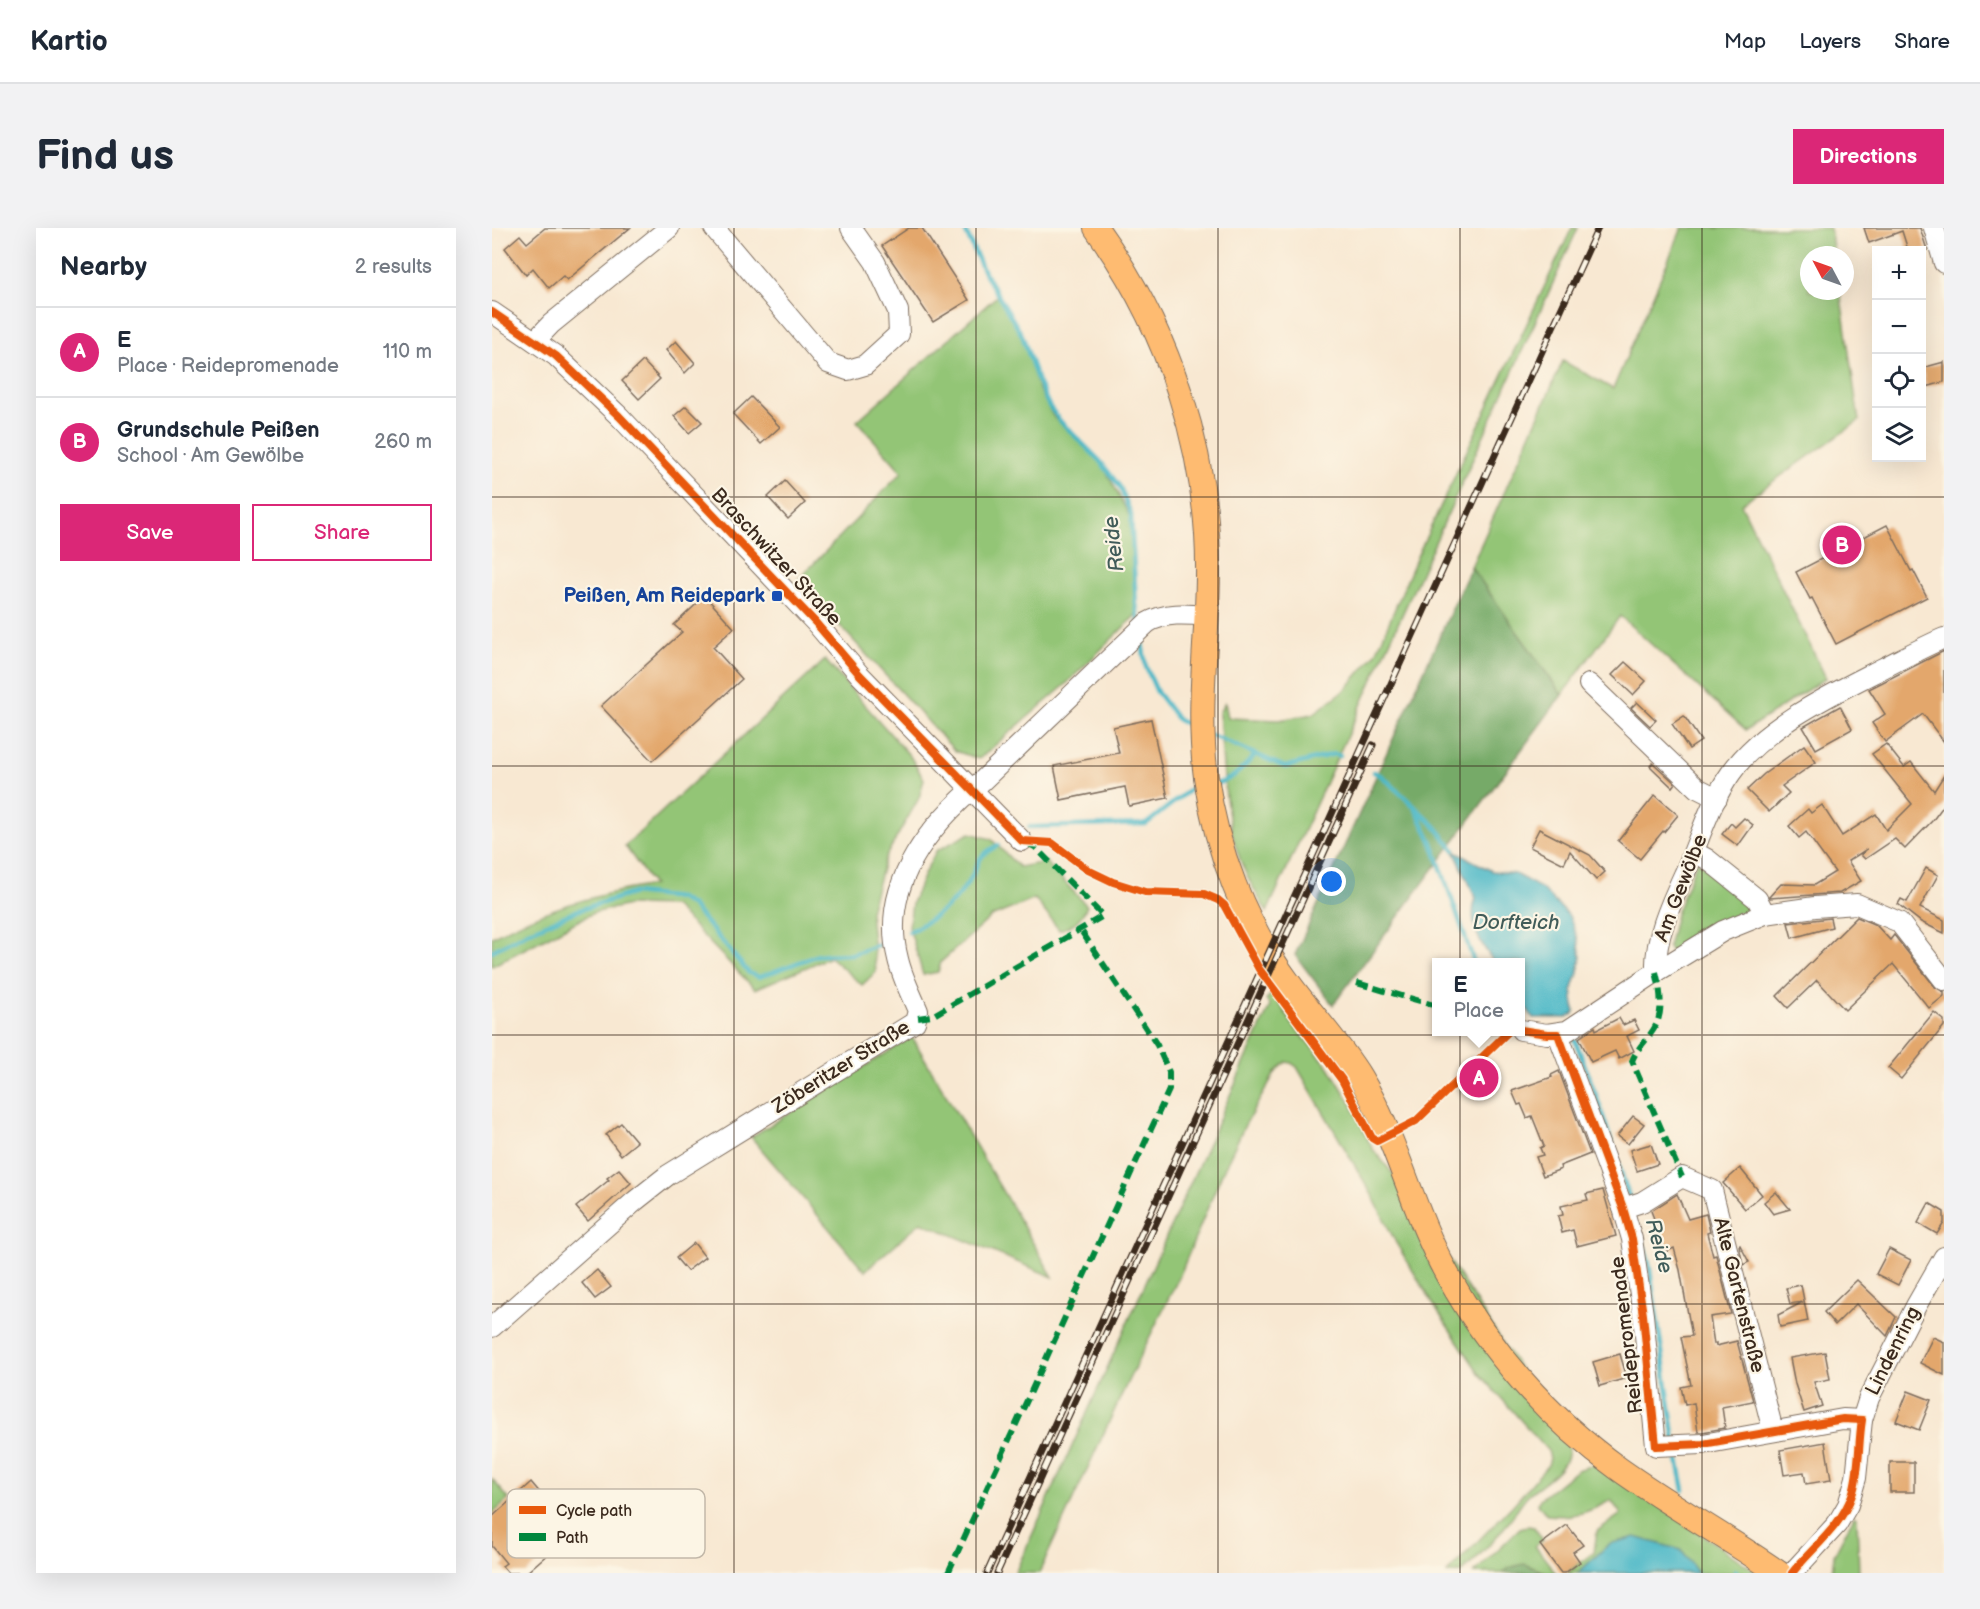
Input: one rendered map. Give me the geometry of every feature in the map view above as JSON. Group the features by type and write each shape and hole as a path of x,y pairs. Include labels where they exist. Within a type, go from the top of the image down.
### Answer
{"main road":[{"path":"1096,228 1132,283 1167,356 1183,402 1193,442 1206,520 1208,579 1201,713 1208,792 1226,860 1256,931 1286,980 1361,1079 1380,1116 1437,1256 1465,1305 1492,1343 1534,1394 1588,1445 1654,1492 1779,1573"}],"street":[{"path":"535,340 551,324 669,228"},
{"path":"714,228 828,363 848,370 865,365 899,333 898,310 875,262 851,228"},
{"path":"1934,228 1944,263"},
{"name":"Braschwitzer Straße","path":"492,312 535,340 578,375 815,622 860,675 1022,841"},
{"name":"Zöberitzer Straße","path":"492,1327 660,1181 915,1022 918,1011 902,974 895,944 894,925 898,897 919,846 939,821 1147,623 1161,616 1176,614 1206,616"},
{"name":"Am Gewölbe","path":"1656,972 1655,955 1679,885 1716,798 1730,774 1748,752 1769,734 1833,693 1944,638"},
{"path":"1589,684 1698,788 1716,798"},
{"path":"1694,852 1707,859 1757,899 1765,915"},
{"path":"1525,1031 1547,1034 1567,1030 1723,931 1765,915 1815,907 1857,904 1899,922 1944,980"},
{"name":"Reidepromenade","path":"1567,1030 1631,1205 1632,1239 1643,1315 1656,1446 1703,1444 1773,1431"},
{"name":"Alte Gartenstraße","path":"1631,1205 1683,1177 1712,1190 1773,1431"},
{"name":"Lindenring","path":"1792,1573 1837,1524 1848,1505 1856,1478 1858,1442 1869,1398 1944,1257"},
{"path":"1773,1431 1843,1419 1862,1420"}],"green space":[{"path":"1572,228 1578,228 1267,912 1247,876 1233,837 1226,796 1219,713 1225,702 1228,718 1279,720 1313,714 1346,689 1376,653 1419,552"},
{"path":"1682,228 1830,228 1833,246 1800,246 1800,300 1841,300 1859,421 1741,504 1826,678 1746,730 1620,616 1562,695 1471,567 1563,361 1613,389"},
{"path":"997,296 1023,338 1038,388 1053,416 1103,465 1130,517 1136,615 1064,686 979,759 955,751 798,580 902,472 857,421"},
{"path":"1471,567 1562,695 1333,1005 1295,955"},
{"path":"825,660 910,756 924,779 919,798 885,858 870,911 876,972 862,985 830,957 755,989 674,906 629,905 593,913 492,966 492,937 511,927 570,904 653,885 625,846"},
{"path":"970,833 991,839 1019,867 1046,862 1087,906 1076,922 1059,930 1035,899 991,917 941,962 938,972 923,975 909,927 912,903 936,851"},
{"path":"1697,861 1743,894 1749,908 1745,915 1672,953 1668,947 1676,914"},
{"path":"1270,995 1275,996 1293,1025 1329,1067 1352,1105 1372,1148 1394,1175 1567,1442 1566,1459 1556,1473 1525,1498 1509,1522 1468,1567 1461,1573 1447,1573 1548,1465 1550,1458 1548,1451 1479,1373 1396,1243 1371,1193 1297,1067 1286,1062 1275,1073 1244,1127 1223,1171 1180,1275 1039,1573 1015,1573 1270,1006 1266,1000"},
{"path":"912,1037 1053,1277 921,1222 865,1271 751,1137"},
{"path":"1592,1465 1603,1467 1758,1573 1567,1573 1594,1552 1597,1531 1621,1514 1611,1500 1587,1511 1565,1516 1547,1515 1538,1504 1540,1499 1577,1470"},
{"path":"492,1479 507,1497 507,1501 492,1514"},
{"path":"1854,1516 1857,1517 1859,1573 1832,1573 1834,1555"},
{"path":"1534,1527 1543,1540 1535,1546 1556,1573 1517,1566 1503,1573 1474,1573 1520,1528"},
{"path":"1524,1564 1546,1573 1503,1573 1509,1568"}],"water":[{"name":"Dorfteich","path":"1454,851 1492,871 1515,874 1541,888 1569,916 1578,939 1581,958 1572,991 1575,1013 1566,1018 1533,1018 1525,1007 1525,958 1491,958 1476,932 1473,915 1476,898"},
{"path":"1635,1537 1681,1550 1698,1573 1578,1573 1609,1544"}],"building":[{"path":"545,228 630,228 567,280 563,276 549,288 533,268 526,275 505,248 520,235 527,243"},
{"path":"909,228 922,228 969,300 933,322 882,246"},
{"path":"1864,228 1920,228 1926,246 1907,246 1902,231 1869,243"},
{"path":"676,341 695,363 685,373 666,350"},
{"path":"643,361 660,379 639,399 622,381"},
{"path":"1944,362 1944,382 1926,387 1926,367"},
{"path":"751,397 780,427 761,444 733,414"},
{"path":"686,406 702,422 689,433 674,416"},
{"path":"785,481 805,503 788,519 768,497"},
{"path":"1887,525 1927,597 1836,644 1796,572"},
{"path":"705,596 734,628 713,647 742,679 652,761 601,706 682,632 674,625"},
{"path":"1944,651 1944,742 1923,714 1885,742 1872,723 1885,714 1869,689"},
{"path":"1625,662 1646,681 1633,695 1612,675"},
{"path":"1637,702 1656,720 1650,726 1631,708"},
{"path":"1840,706 1852,729 1816,749 1803,727"},
{"path":"1684,716 1701,741 1689,749 1672,724"},
{"path":"1151,719 1168,798 1129,806 1125,787 1061,800 1054,766 1119,753 1113,727"},
{"path":"1886,744 1904,767 1911,762 1934,791 1944,775 1944,805 1933,820 1905,849 1895,839 1865,859 1861,855 1867,849 1848,861 1861,881 1840,893 1770,898 1781,884 1814,885 1835,872 1806,832 1799,838 1789,826 1808,809 1811,813 1822,805 1842,836 1876,814 1886,830 1912,804 1872,754"},
{"path":"1804,745 1816,762 1782,786 1789,793 1769,812 1747,790 1764,774"},
{"path":"1653,763 1675,783 1672,787 1650,766"},
{"path":"1655,795 1678,815 1640,859 1618,841"},
{"path":"1744,818 1753,825 1738,846 1722,834 1731,823 1735,827"},
{"path":"1539,829 1590,855 1605,872 1596,880 1570,851 1564,864 1530,847"},
{"path":"1926,868 1938,875 1920,908 1944,920 1944,933 1921,922 1898,904 1901,899 1907,902"},
{"path":"1857,917 1876,925 1890,940 1894,935 1935,987 1944,992 1944,996 1929,1008 1893,964 1845,1010 1817,980 1788,1008 1777,996"},
{"path":"1830,918 1832,927 1792,938 1788,923"},
{"path":"1934,1012 1944,1020 1944,1026 1901,1079 1888,1068"},
{"path":"1619,1018 1623,1025 1634,1020 1639,1030 1627,1036 1634,1051 1619,1059 1615,1051 1591,1062 1579,1038 1595,1027 1596,1030"},
{"path":"1559,1071 1590,1154 1560,1166 1561,1169 1543,1176 1536,1157 1543,1155 1540,1148 1544,1146 1532,1116 1527,1118 1512,1091 1552,1077 1551,1075"},
{"path":"1633,1116 1644,1124 1628,1144 1617,1136"},
{"path":"621,1123 637,1142 621,1155 606,1135"},
{"path":"1651,1144 1658,1164 1637,1171 1630,1150"},
{"path":"1740,1168 1762,1195 1745,1209 1723,1183"},
{"path":"619,1169 631,1183 588,1221 576,1207"},
{"path":"1603,1190 1616,1236 1577,1246 1573,1230 1562,1233 1558,1216 1563,1215 1561,1206 1588,1200 1586,1194"},
{"path":"1776,1192 1790,1209 1773,1214 1764,1202"},
{"path":"1677,1194 1688,1219 1706,1214 1710,1232 1707,1233 1713,1256 1716,1255 1731,1314 1710,1317 1714,1344 1716,1343 1716,1346 1737,1341 1753,1401 1722,1407 1725,1428 1702,1432 1698,1432 1694,1403 1685,1405 1681,1387 1691,1385 1681,1337 1692,1336 1680,1270 1674,1248 1663,1253 1655,1232 1659,1231 1651,1211"},
{"path":"1929,1203 1944,1212 1944,1223 1937,1234 1918,1223"},
{"path":"694,1243 705,1257 687,1271 676,1258"},
{"path":"1739,1246 1749,1262 1743,1265"},
{"path":"1889,1249 1911,1260 1898,1285 1876,1274"},
{"path":"597,1270 611,1287 595,1299 582,1283"},
{"path":"1857,1280 1896,1317 1887,1336 1856,1304 1835,1325 1824,1312"},
{"path":"1801,1285 1808,1321 1780,1327 1778,1315 1803,1302 1790,1304 1786,1288"},
{"path":"1933,1337 1944,1342 1944,1375 1920,1363"},
{"path":"1825,1352 1830,1379 1814,1382 1822,1406 1804,1412 1790,1358"},
{"path":"1620,1354 1627,1378 1600,1386 1593,1362"},
{"path":"1908,1391 1931,1400 1919,1430 1896,1421"},
{"path":"1825,1442 1831,1480 1806,1484 1804,1472 1784,1475 1780,1450"},
{"path":"1890,1462 1914,1462 1914,1492 1890,1492"},
{"path":"531,1482 537,1489 523,1489"},
{"path":"507,1504 507,1558 543,1558 526,1573 508,1573 502,1566 506,1563 492,1546 492,1517"},
{"path":"1567,1525 1583,1545 1573,1552 1580,1562 1565,1573 1561,1573 1540,1545"}],"waterway":[{"name":"Reide","path":"964,228 984,272 1022,335 1049,406 1061,422 1100,461 1120,487 1131,514 1139,623"},
{"name":"Reide","path":"1141,637 1146,667 1157,692 1178,720 1195,728"},
{"name":"Reide","path":"1211,735 1285,767 1334,754 1340,756"},
{"path":"1214,784 1231,777 1254,756"},
{"name":"Reide","path":"1374,772 1382,776 1435,826 1454,850"},
{"path":"1029,827 1146,824 1192,788 1200,787"},
{"path":"1414,806 1431,840 1473,958"},
{"path":"909,932 948,906 972,877 980,858 998,845"},
{"path":"492,951 576,911 634,893 679,898 692,906 749,973 759,977 818,955 853,954 880,944"},
{"name":"Reide","path":"1573,1035 1596,1095 1630,1200"},
{"name":"Reide","path":"1640,1233 1649,1263 1675,1441"},
{"name":"Reide","path":"1676,1449 1684,1490"}],"railway":[{"path":"987,1573 1598,228"},
{"path":"997,1573 1373,745"}],"marked path":[{"path":"918,1018 932,1016 1103,916 1035,847 1029,844"},
{"path":"948,1573 1169,1090 1169,1072 1157,1045 1080,929"},
{"path":"1656,972 1660,1012 1653,1030 1632,1061 1682,1177"},
{"path":"1357,983 1432,1005"}],"cycle path":[{"path":"492,312 556,356 619,416 815,622 860,675 1022,841 1052,843 1088,870 1113,882 1145,892 1204,894 1224,905 1259,969 1342,1080 1372,1138 1377,1141 1416,1121 1504,1036"},
{"path":"1525,1031 1558,1034 1623,1208 1632,1239 1643,1315 1656,1446 1703,1444 1843,1419 1862,1420 1856,1477 1847,1506 1834,1527 1792,1573"}],"place":[{"name":"Grundschule Peißen","path":"1842,545"},
{"name":"Peißen, Am Reidepark","path":"777,596"},
{"name":"E","path":"1479,1078"}]}
